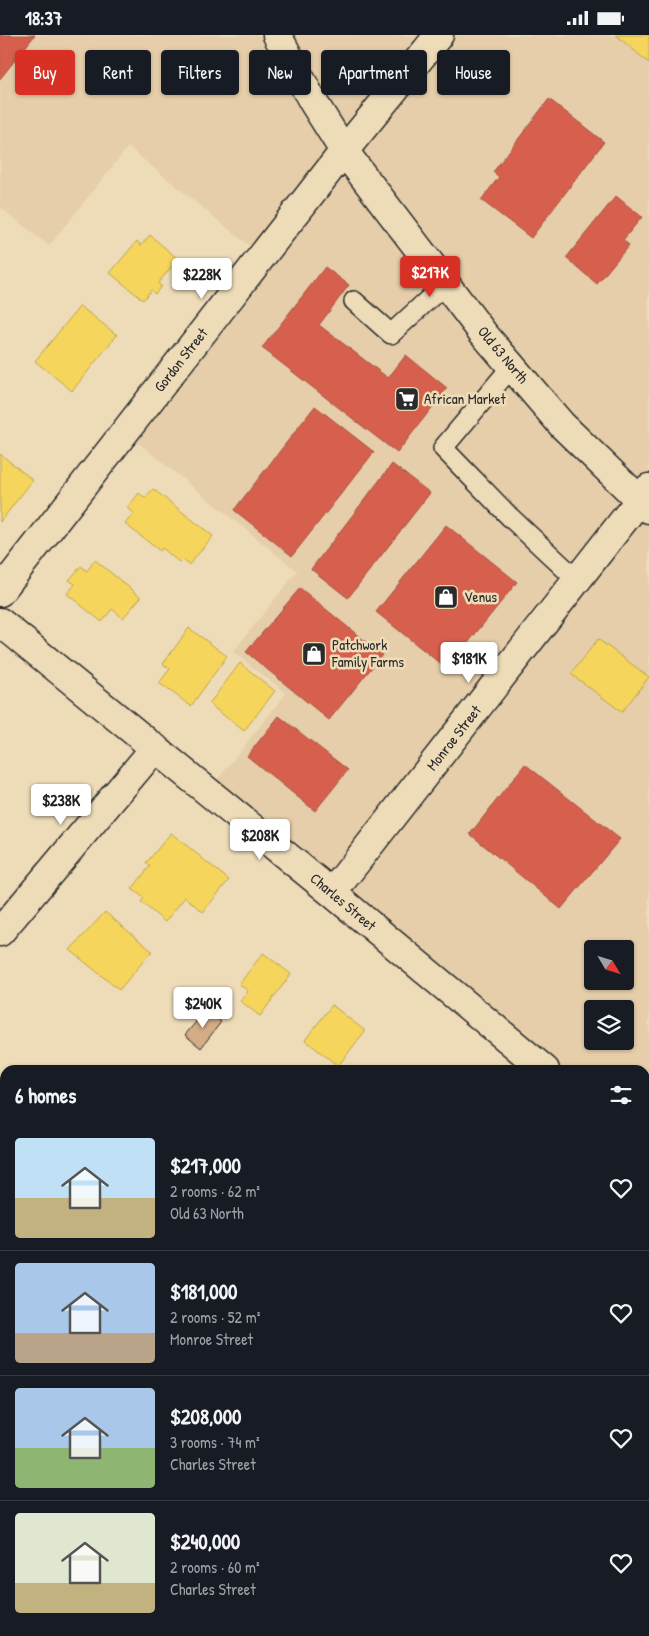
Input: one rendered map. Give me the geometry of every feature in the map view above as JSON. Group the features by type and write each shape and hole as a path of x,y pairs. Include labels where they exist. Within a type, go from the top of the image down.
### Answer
{"street":[{"name":"Old 63 North","path":"276,35 312,100 344,151 483,333 562,425 646,499"},
{"name":"Gordon Street","path":"0,592 429,39"},
{"name":"Monroe Street","path":"332,893 577,580 646,499"},
{"name":"Charles Street","path":"0,622 332,893 533,1065"},
{"path":"0,932 155,748"}],"lane":[{"path":"354,301 391,334 445,283"},
{"path":"512,366 443,448 510,517 577,580"}],"shaded area":[{"path":"0,35 649,35 649,1065 552,1065 214,784 286,693 233,652 297,571 132,438 269,262 128,147 49,246 0,207"}],"building: Homes":[{"path":"616,35 649,35 649,63"},
{"path":"150,235 178,259 158,283 161,286 155,294 151,290 143,300 110,273 137,241 141,245"},
{"path":"80,306 117,335 72,391 35,361"},
{"path":"0,454 33,480 0,522"},
{"path":"153,489 213,536 189,565 183,560 180,563 162,548 160,551 125,524 134,513 127,508 139,493 145,498"},
{"path":"95,560 141,597 123,618 112,609 102,622 67,594 75,584 69,580 81,566 87,571"},
{"path":"189,628 227,656 191,706 159,683 170,669 163,664"},
{"path":"598,639 649,677 622,712 571,674"},
{"path":"240,663 275,691 244,731 209,704"},
{"path":"171,833 229,880 203,912 185,897 165,922 141,902 144,898 132,889 150,866 146,863"},
{"path":"105,912 152,951 119,990 70,950"},
{"path":"263,953 291,974 260,1016 240,1001 248,991 239,984"},
{"path":"332,1005 365,1031 339,1065 305,1040"}],"building: Shops":[{"path":"0,35 35,35 23,50 15,50 15,60 0,79"},
{"path":"549,99 604,142 531,238 481,200 499,177 493,172"},
{"path":"616,196 642,217 623,240 629,245 597,284 566,258"},
{"path":"325,267 349,285 319,325 388,378 406,355 447,388 397,453 262,348"},
{"path":"315,406 374,452 292,556 234,510"},
{"path":"392,464 430,493 348,598 311,569"},
{"name":"Venus","path":"446,525 517,582 447,669 376,612"},
{"name":"Patchwork Family Farms","path":"300,588 382,655 329,720 246,652"},
{"path":"279,716 348,770 315,811 247,756"},
{"path":"525,764 620,839 561,909 470,834"}],"building: Other":[{"path":"206,1010 221,1022 201,1048 185,1035"}],"place":[{"name":"African Market","path":"407,399"},
{"name":"Venus","path":"446,597"},
{"name":"Patchwork Family Farms","path":"314,654"}]}
